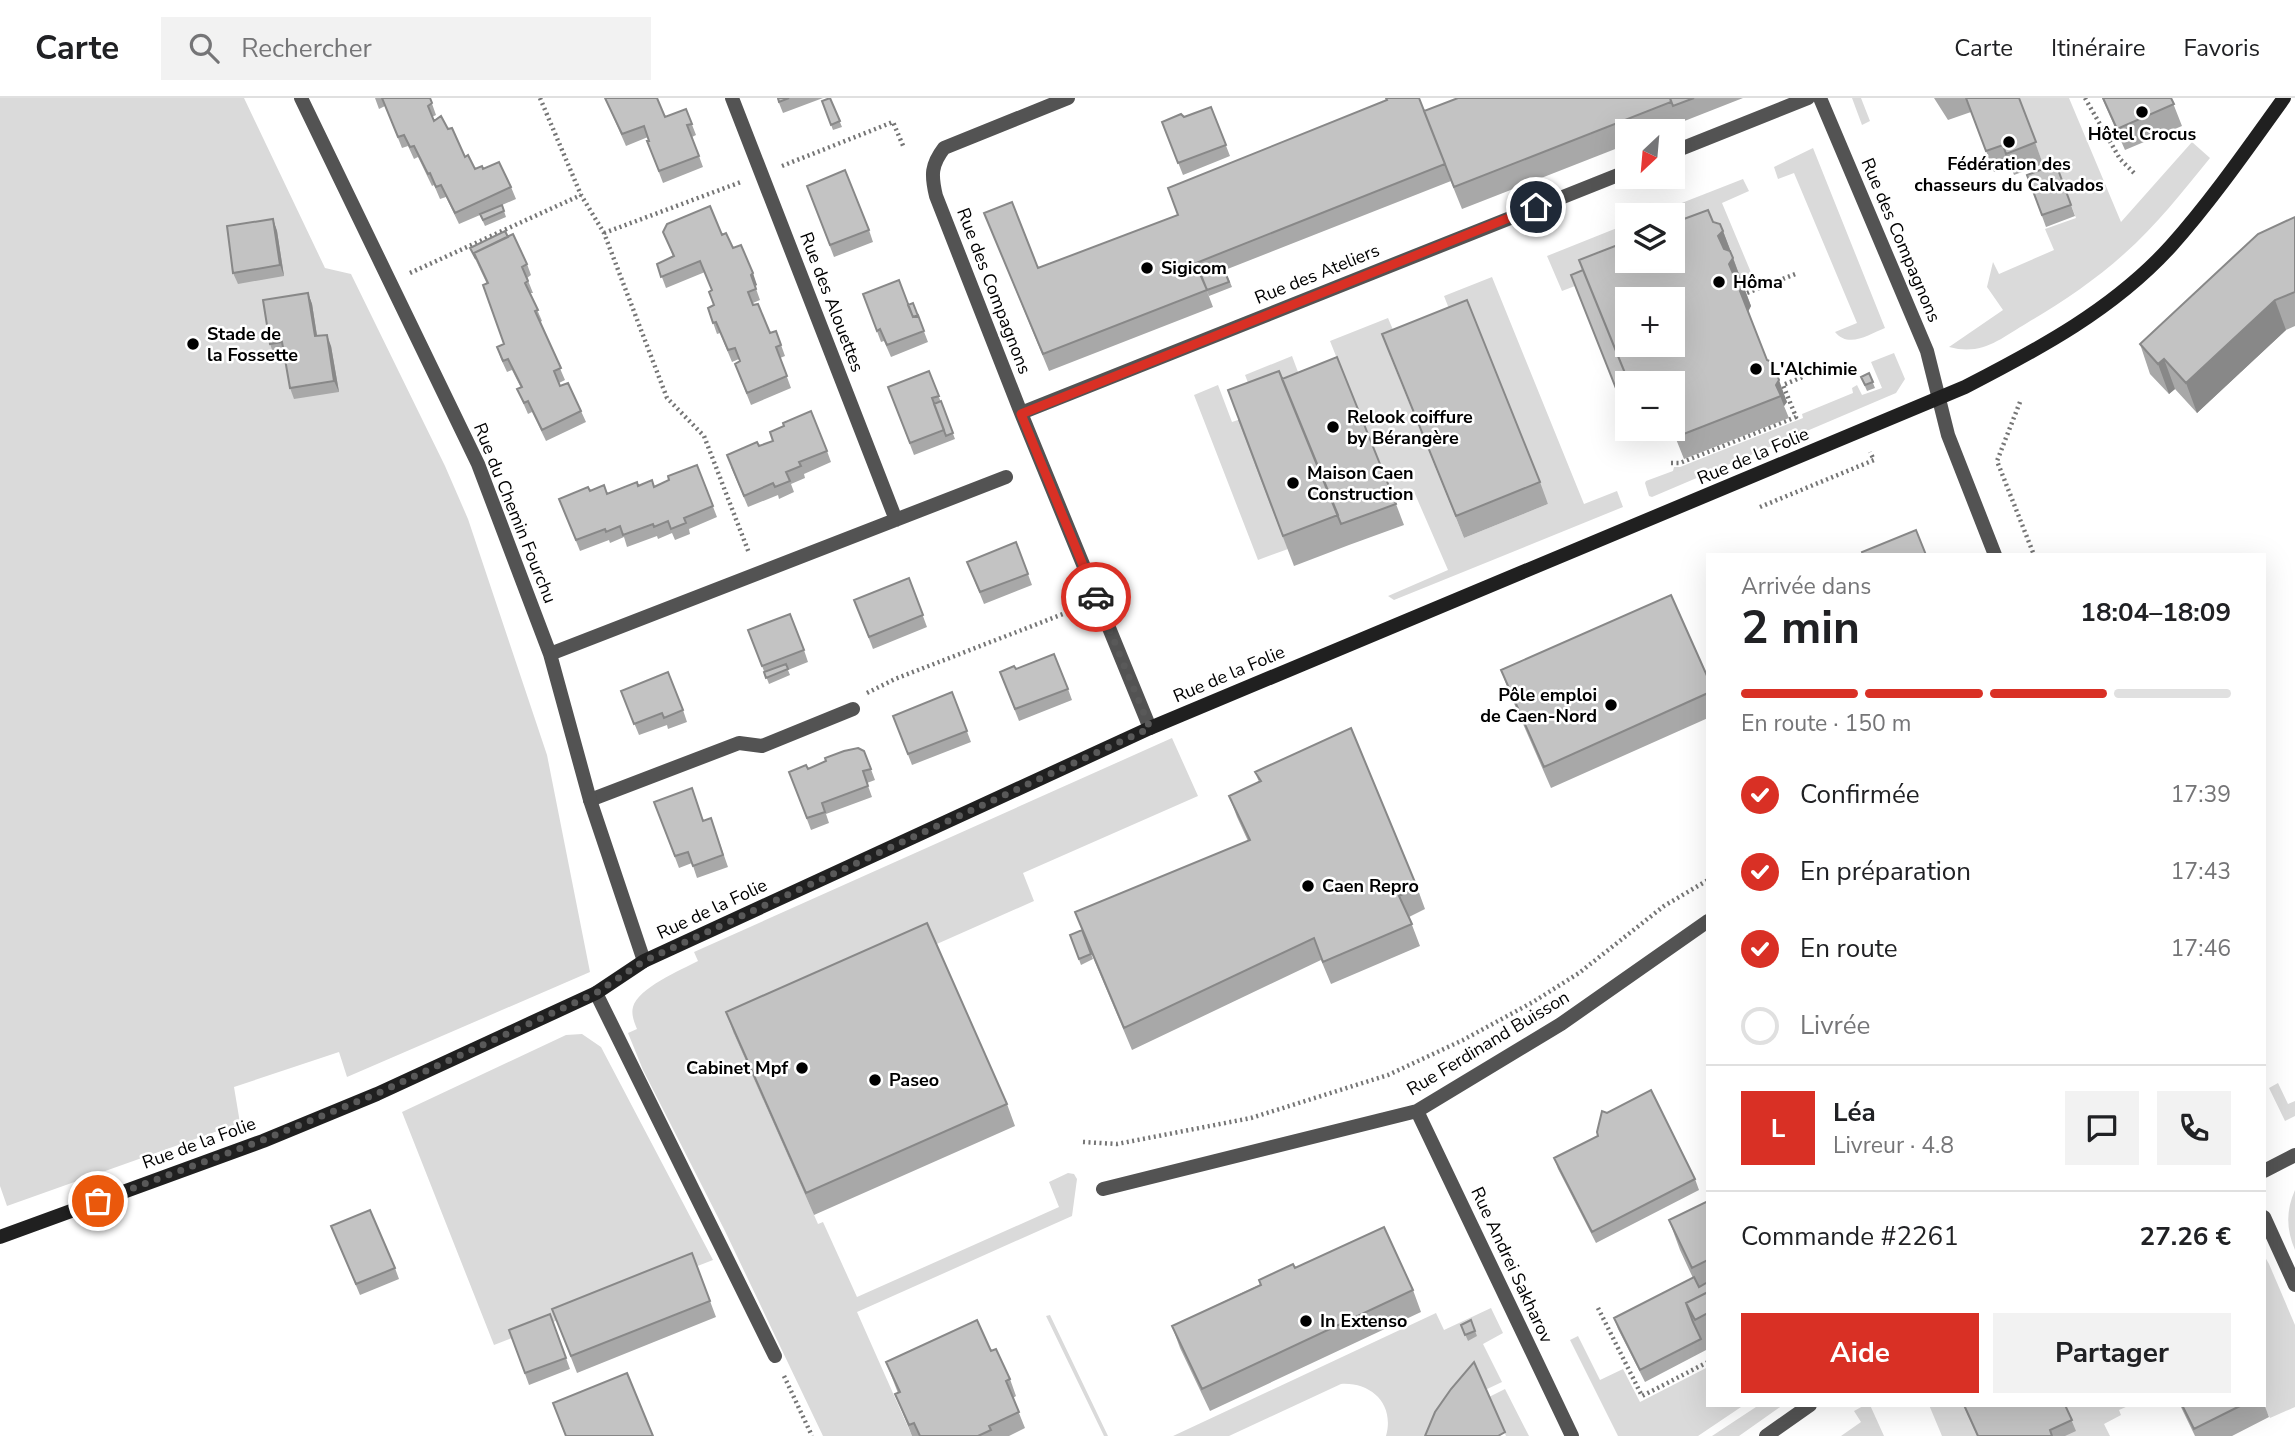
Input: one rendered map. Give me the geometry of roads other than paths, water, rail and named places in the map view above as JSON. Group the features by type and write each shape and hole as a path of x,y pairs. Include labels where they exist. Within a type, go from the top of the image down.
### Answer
{"street":[{"name":"Rue du Chemin Fourchu","path":"301,98 478,464 550,654 590,800 644,961"},
{"name":"Rue des Alouettes","path":"732,98 896,520"},
{"name":"Rue des Compagnons","path":"1068,98 944,148 933,161 932,177 936,196 1021,414 1150,728"},
{"path":"1685,147 1808,98"},
{"name":"Rue des Compagnons","path":"1820,98 1927,351 1939,398"},
{"name":"Rue de la Folie","path":"0,1237 304,1124 389,1088 596,993 644,961 1150,728 1965,387 2053,340 2129,285 2170,247 2284,98"},
{"name":"Rue des Ateliers","path":"1021,414 1615,176"},
{"path":"1939,398 1948,435 1994,553"},
{"path":"550,654 1006,477"},
{"path":"590,800 739,743 762,746 853,709"},
{"name":"Rue Ferdinand Buisson","path":"1103,1189 1417,1111 1561,1024 1706,922"},
{"path":"596,993 775,1356"},
{"name":"Rue Andrei Sakharov","path":"1417,1111 1572,1436"},
{"path":"2266,1170 2295,1155"},
{"path":"2266,1221 2295,1285"},
{"path":"1766,1436 1807,1407"}],"place":[{"name":"Hôtel Crocus","path":"2142,112"},
{"name":"Fédération des chasseurs du Calvados","path":"2009,142"},
{"name":"Sigicom","path":"1147,268"},
{"name":"Hôma","path":"1719,282"},
{"name":"Stade de la Fossette","path":"193,344"},
{"name":"L'Alchimie","path":"1756,369"},
{"name":"Relook coiffure by Bérangère","path":"1333,427"},
{"name":"Maison Caen Construction","path":"1293,483"},
{"name":"Pôle emploi de Caen-Nord","path":"1611,705"},
{"name":"Caen Repro","path":"1308,886"},
{"name":"Cabinet Mpf","path":"802,1068"},
{"name":"Paseo","path":"875,1080"},
{"name":"In Extenso","path":"1306,1321"}]}
